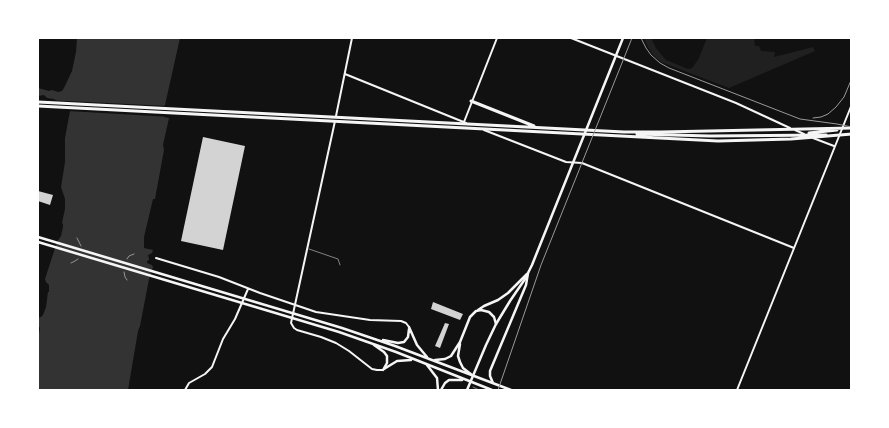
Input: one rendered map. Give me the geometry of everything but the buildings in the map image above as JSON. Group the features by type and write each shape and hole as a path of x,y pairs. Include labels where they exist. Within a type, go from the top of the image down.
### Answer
{"highway":[{"path":"471,101 541,128 557,131 663,135 852,134"},
{"path":"38,102 624,132 850,128"},
{"path":"38,106 712,140 791,139 852,134"},
{"path":"788,134 827,132 850,128"}],"main road":[{"path":"468,388 496,324 528,273 623,38"},
{"path":"38,237 374,338 511,390"},
{"path":"38,242 308,322 370,343 492,390"},
{"path":"409,327 417,345 430,359 440,360 449,358 460,342 470,317 477,310 508,294 528,273"},
{"path":"493,383 490,371 526,285 528,273"},
{"path":"477,310 485,310 490,313 496,324"},
{"path":"374,338 398,343 404,342 408,337 409,327"},
{"path":"460,342 458,356 460,365 478,378"},
{"path":"370,343 383,351 387,356 387,363 382,370"},
{"path":"382,370 399,361 414,360"},
{"path":"426,364 437,378 440,390"},
{"path":"440,390 445,383 451,380 466,380"},
{"path":"483,390 487,389"}],"street":[{"path":"352,38 292,322 295,329 336,342 372,369 382,370"},
{"path":"464,122 497,38"},
{"path":"571,38 736,103 834,146"},
{"path":"345,74 566,162 582,163 794,248"},
{"path":"736,390 852,104"},
{"path":"156,258 219,277 319,313 376,321 401,320 409,327"},
{"path":"186,390 189,383 205,374 212,367 223,339 231,327 248,289"}],"lane":[{"path":"308,249 338,259 340,266"}],"path":[{"path":"468,388 479,390"}],"shaded area":[{"path":"77,38 180,38 165,105 164,117 169,118 163,145 164,150 155,199 153,199 144,237 144,248 153,250 148,255 149,260 147,263 153,267 138,331 128,390 38,390 38,340 40,328 38,318 43,315 46,307 49,285 45,279 63,227 65,199 61,187 65,162 65,138 70,111 69,105 47,98 44,95 38,96 38,88 49,91 62,91 72,71"},
{"path":"644,38 651,38 656,48 666,60 688,69 692,68 698,60 707,38 754,38 755,46 759,46 761,51 775,52 774,57 813,47 815,51 729,88 661,62 653,55"}],"pier":[{"path":"47,100 168,106 167,115 171,117 68,111 64,105"}],"railway":[{"path":"498,390 541,265 632,38"},
{"path":"641,38 651,55 669,68 800,119 852,127"},
{"path":"813,118 828,114 836,107 844,97 852,78"}]}
